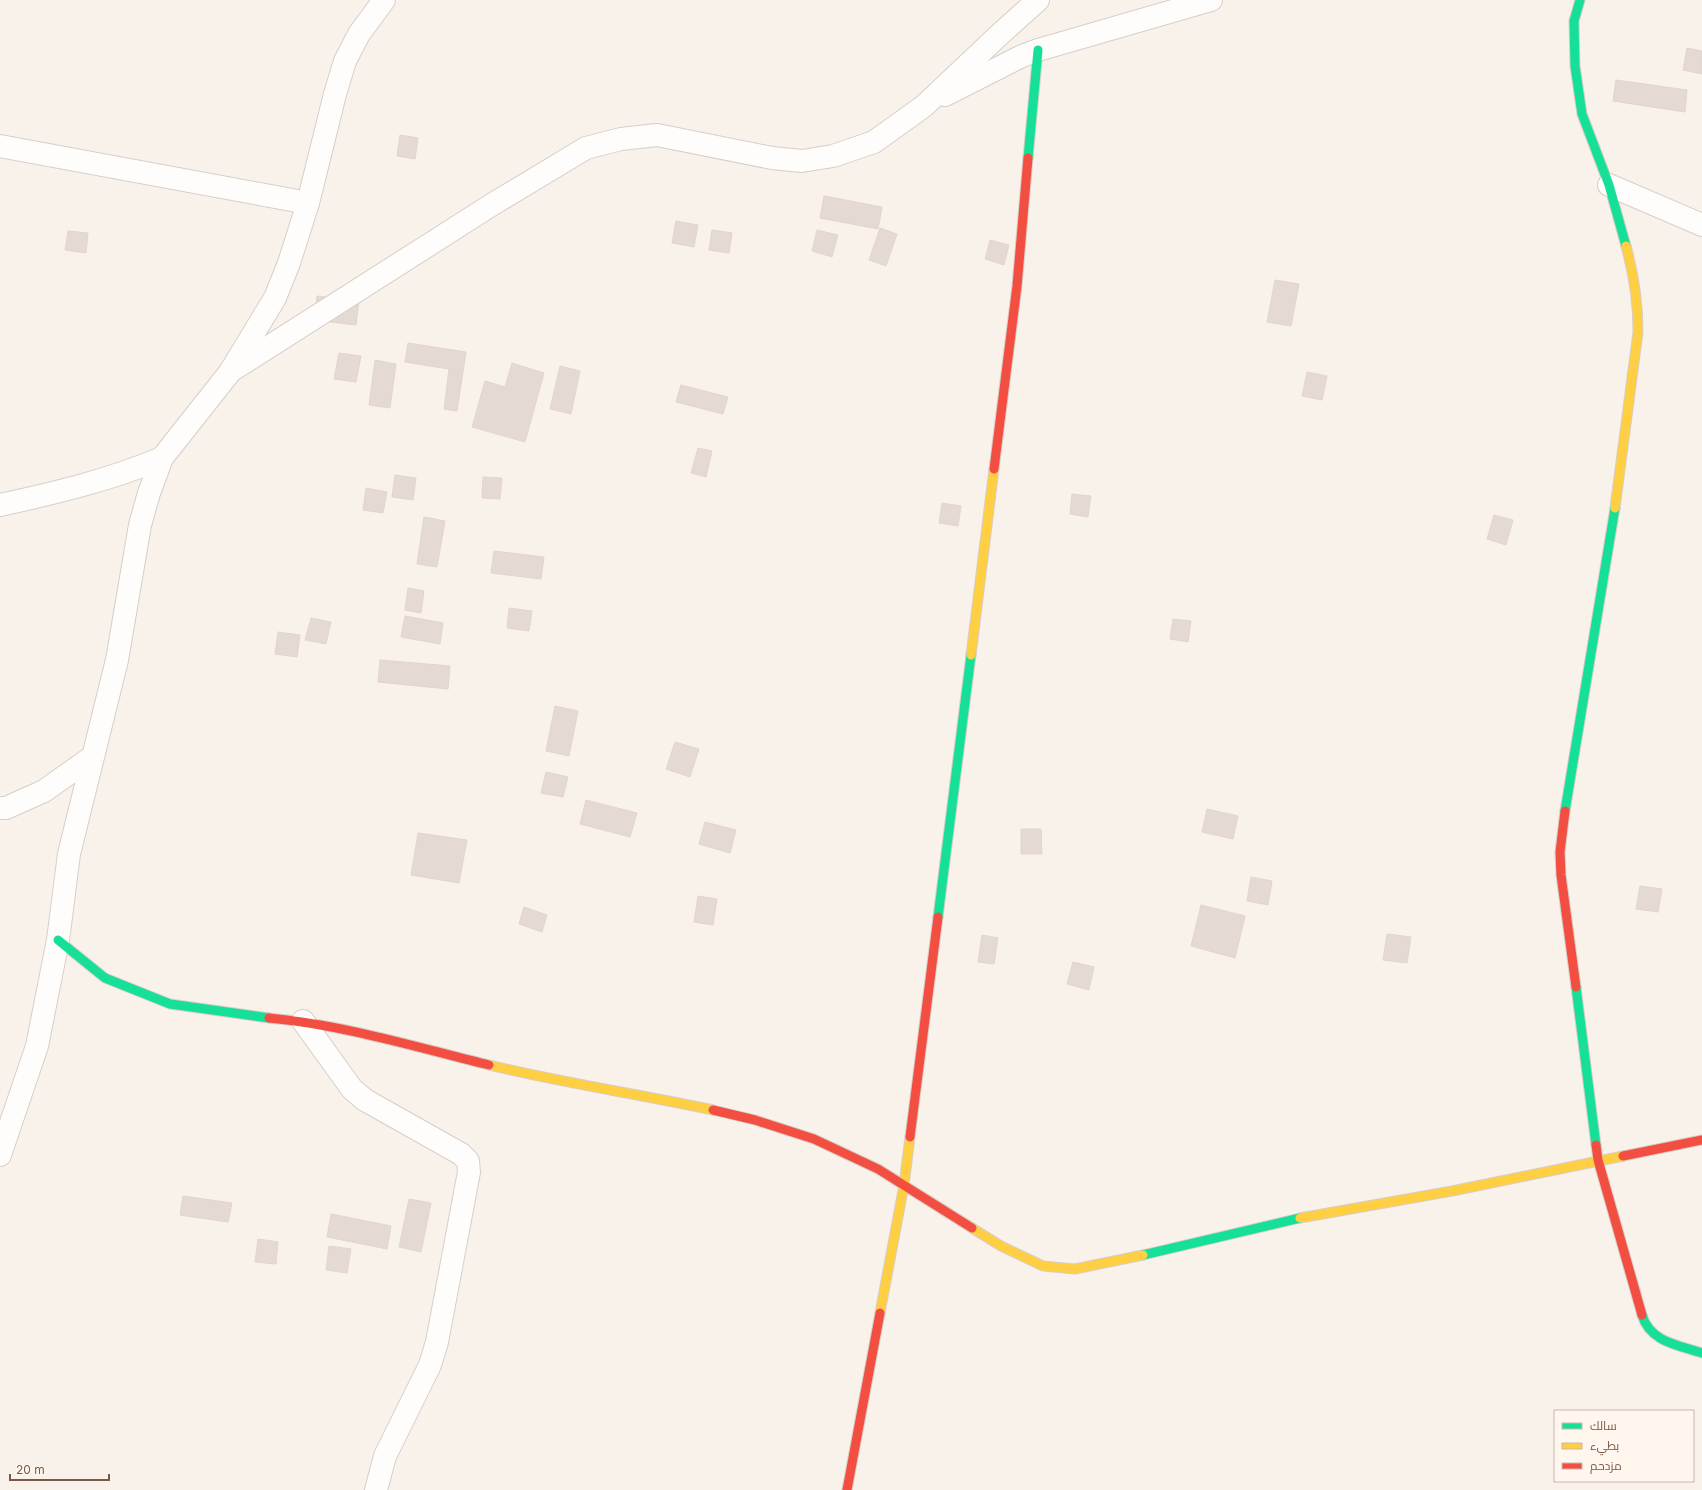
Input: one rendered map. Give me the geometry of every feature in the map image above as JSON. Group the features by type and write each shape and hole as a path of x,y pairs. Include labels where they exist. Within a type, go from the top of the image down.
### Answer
{"street":[{"path":"0,1155 37,1046 58,940 69,854 117,660 140,525 162,458 230,372 275,298 289,263 308,203 335,94 345,61 359,34 384,0"},
{"path":"230,372 493,204 586,148 621,139 657,136 772,158 802,161 833,156 874,142 924,106 1038,0"},
{"path":"924,106 1022,56 1038,50 1211,0"},
{"path":"1580,0 1574,21 1574,66 1582,114 1609,185 1633,272 1638,305 1638,332 1612,535 1563,824 1560,852 1561,875 1598,1160 1645,1324 1660,1340 1702,1353"},
{"path":"847,1490 904,1185 1017,286 1038,50"},
{"path":"0,146 308,203"},
{"path":"1609,185 1702,225"},
{"path":"0,505 56,493 135,469 162,458"},
{"path":"0,808 6,808 44,791 92,757"},
{"path":"58,940 106,978 170,1004 244,1015 303,1021 353,1031 521,1073 666,1100 755,1120 814,1139 878,1169 1001,1246 1043,1266 1075,1269 1124,1260 1280,1222 1452,1191 1702,1140"},
{"path":"303,1021 352,1089 366,1100 461,1154 468,1161 469,1172 438,1342 430,1365 385,1456 376,1490"}],"building":[{"path":"1687,48 1702,51 1702,74 1683,70"},
{"path":"1616,80 1687,90 1685,112 1613,101"},
{"path":"400,135 418,138 415,159 397,156"},
{"path":"824,196 882,207 878,229 820,218"},
{"path":"676,221 698,225 694,247 672,243"},
{"path":"880,228 897,234 886,266 869,260"},
{"path":"712,230 732,233 729,253 709,250"},
{"path":"817,230 838,235 832,257 812,251"},
{"path":"68,231 88,233 86,253 65,250"},
{"path":"990,240 1009,245 1004,265 985,259"},
{"path":"1275,280 1299,284 1291,326 1267,322"},
{"path":"317,296 359,301 356,325 314,320"},
{"path":"408,343 466,352 457,411 444,409 449,369 405,362"},
{"path":"339,353 361,356 356,382 334,379"},
{"path":"375,360 396,364 390,408 369,405"},
{"path":"512,363 544,373 525,442 472,427 485,381 505,387"},
{"path":"560,366 580,371 571,414 550,409"},
{"path":"1307,372 1327,376 1322,400 1302,396"},
{"path":"681,385 728,397 723,414 676,402"},
{"path":"698,448 712,451 706,477 691,473"},
{"path":"395,475 416,478 413,500 392,497"},
{"path":"483,477 502,478 500,499 482,498"},
{"path":"366,488 387,492 383,513 363,510"},
{"path":"1072,494 1091,496 1088,517 1070,514"},
{"path":"942,503 961,506 958,526 939,523"},
{"path":"1494,515 1513,520 1506,545 1487,539"},
{"path":"424,517 445,521 437,567 417,564"},
{"path":"494,551 544,557 541,579 491,573"},
{"path":"408,588 424,591 421,613 405,610"},
{"path":"509,608 532,611 529,631 507,628"},
{"path":"405,616 443,623 440,644 401,637"},
{"path":"311,618 331,622 326,644 305,640"},
{"path":"1173,619 1191,621 1188,642 1170,639"},
{"path":"278,632 300,635 297,657 275,654"},
{"path":"380,660 450,666 448,689 378,682"},
{"path":"555,706 578,711 569,756 546,751"},
{"path":"675,742 699,749 690,777 666,769"},
{"path":"546,772 568,777 563,797 541,793"},
{"path":"586,800 637,813 630,837 580,824"},
{"path":"1207,809 1238,816 1233,839 1202,832"},
{"path":"705,822 736,830 730,853 699,844"},
{"path":"1021,829 1041,829 1042,854 1021,854"},
{"path":"418,833 467,840 459,883 411,875"},
{"path":"1251,877 1272,881 1268,905 1247,901"},
{"path":"1640,886 1662,889 1658,912 1636,909"},
{"path":"698,896 717,899 713,925 694,922"},
{"path":"1201,905 1245,916 1235,958 1191,946"},
{"path":"524,907 547,915 542,932 519,924"},
{"path":"1387,934 1411,937 1407,963 1383,960"},
{"path":"982,935 998,938 994,964 978,962"},
{"path":"1073,962 1094,967 1089,990 1067,984"},
{"path":"183,1196 232,1203 228,1222 180,1215"},
{"path":"409,1199 431,1203 421,1252 399,1247"},
{"path":"331,1214 391,1226 387,1249 327,1237"},
{"path":"258,1239 278,1242 276,1264 255,1262"},
{"path":"329,1246 351,1249 347,1273 326,1270"}],"traffic: fast":[{"path":"1580,0 1574,21 1575,66 1582,114 1609,185 1626,246"},
{"path":"1028,158 1038,50"},
{"path":"1565,811 1615,508"},
{"path":"938,917 971,655"},
{"path":"58,940 105,978 170,1004 269,1018"},
{"path":"1576,987 1596,1145"},
{"path":"1143,1255 1300,1218"},
{"path":"1642,1315 1651,1331 1658,1337 1675,1345 1702,1353"}],"traffic: slow":[{"path":"1615,508 1638,332 1635,289 1626,246"},
{"path":"971,655 994,469"},
{"path":"489,1065 713,1110"},
{"path":"880,1313 904,1185 910,1137"},
{"path":"1300,1218 1452,1191 1623,1156"},
{"path":"972,1228 1001,1246 1043,1266 1075,1269 1143,1255"}],"traffic: jam":[{"path":"994,469 1017,286 1028,158"},
{"path":"1565,811 1560,852 1561,875 1576,987"},
{"path":"910,1137 938,917"},
{"path":"269,1018 297,1021 352,1031 489,1065"},
{"path":"713,1110 755,1120 814,1139 878,1169 972,1228"},
{"path":"1623,1156 1702,1140"},
{"path":"1596,1145 1598,1160 1642,1315"},
{"path":"847,1490 880,1313"}]}
